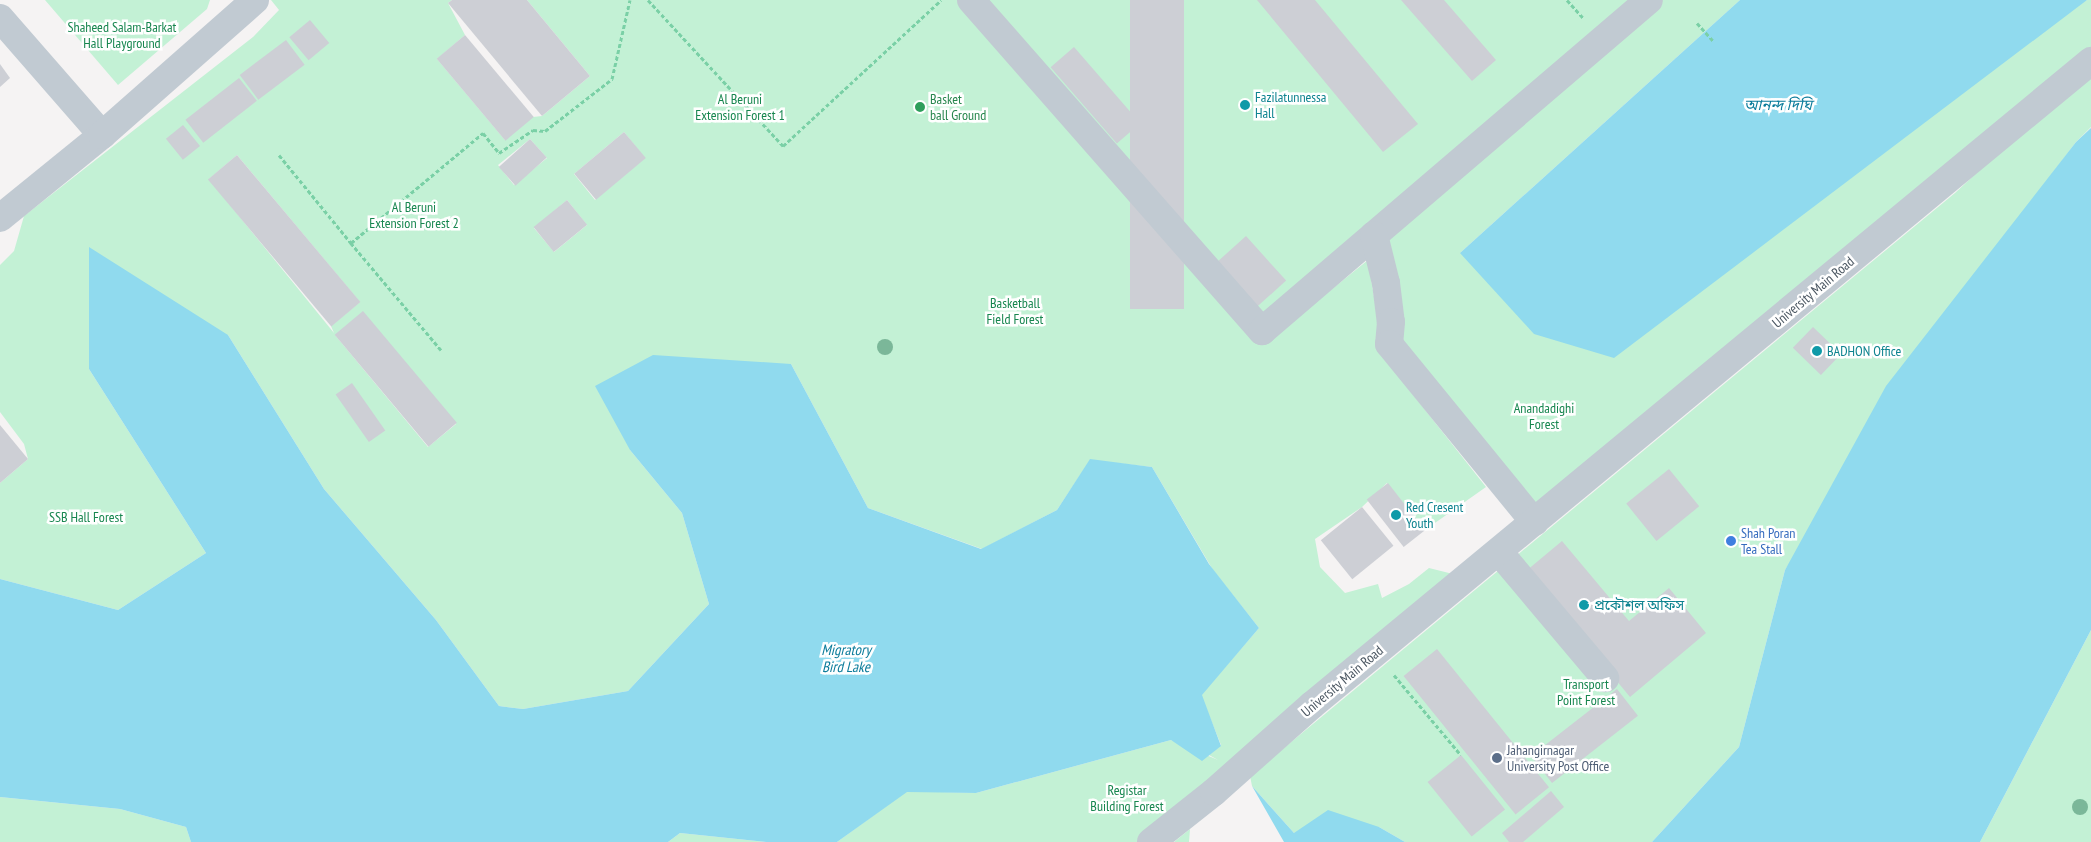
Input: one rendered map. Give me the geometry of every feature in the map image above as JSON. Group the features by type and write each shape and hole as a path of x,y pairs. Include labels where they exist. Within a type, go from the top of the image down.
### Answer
{"street":[{"path":"0,218 102,135 255,0"},
{"path":"971,0 1262,331 1649,0"},
{"path":"0,18 102,135"},
{"name":"University Main Road","path":"1151,842 1214,792 1376,653 2091,61"},
{"path":"1374,235 1392,322 1389,344 1534,522"},
{"path":"1499,552 1605,678"}],"path":[{"path":"351,243 483,133 499,153 533,130 545,131 612,79 630,0"},
{"path":"648,0 783,146 941,0"},
{"path":"1697,23 1714,42"},
{"path":"279,155 441,350"},
{"path":"1376,653 1461,755"}],"green space":[{"name":"Shaheed Salam-Barkat Hall Playground","path":"45,0 210,0 207,9 118,85"},
{"path":"271,0 452,0 448,3 465,35 437,59 505,140 533,117 542,116 590,76 527,0 970,0 1264,344 1368,260 1384,358 1486,487 1425,530 1387,483 1362,507 1315,539 1320,567 1345,593 1378,584 1382,598 1409,584 1429,568 1453,574 1142,842 837,842 907,791 976,793 1171,740 1218,760 1209,755 1221,745 1201,695 1259,628 1213,570 1152,467 1090,460 1057,510 982,549 868,508 791,364 630,450 682,513 709,604 628,691 523,709 499,706 436,620 324,489 228,335 89,369 206,553 118,610 0,579 0,483 28,459 24,444 0,412 0,265 14,251 24,216 253,37 279,10","holes":["624,132 645,158 595,200 574,174","530,139 547,158 514,185 498,165","237,155 360,302 331,326 334,333 209,179","567,200 587,225 554,252 534,228","335,335 456,423 428,447"]},
{"name":"Anandadighi Forest","path":"976,0 1740,0 1460,253 2087,0 2091,0 2091,61 1534,522 1389,344 1374,236 1262,331"},
{"name":"Transport Point Forest","path":"2091,67 2091,127 2076,142 2027,207 1785,570 1739,747 1652,842 1405,842 1379,827 1294,833 1252,786 1250,776 1955,193"},
{"path":"2091,630 2091,842 1980,842"},
{"path":"0,797 120,809 186,827 191,842 0,842"},
{"path":"1190,829 1189,842 1174,842"},
{"path":"680,833 766,842 668,842"}],"water":[{"name":"আনন্দ দিঘি","path":"1740,0 2087,0 1614,358 1534,334 1460,253"},
{"path":"2091,128 2091,630 1980,842 1652,842 1739,747 1785,570 1886,386 2076,142"},
{"name":"Migratory Bird Lake","path":"89,247 228,335 324,489 436,620 499,706 523,709 628,691 709,604 682,513 630,450 595,386 653,355 791,364 868,508 981,549 1057,510 1090,459 1152,467 1209,564 1259,628 1202,695 1221,746 1202,761 1171,740 976,793 907,792 837,842 766,842 680,833 668,842 191,842 186,827 120,809 0,797 0,579 118,610 206,553 89,369"},
{"path":"1252,786 1294,833 1328,810 1379,827 1405,842 1284,842"}],"building":[{"path":"452,0 527,0 590,76 542,116 448,3"},
{"path":"1130,0 1184,0 1184,309 1130,309"},
{"name":"Fazilatunnessa Hall","path":"1257,0 1315,0 1418,124 1383,152"},
{"path":"1401,0 1444,0 1496,60 1472,81"},
{"path":"310,20 329,43 309,60 289,37"},
{"path":"465,35 534,117 505,141 437,59"},
{"path":"286,40 305,65 258,100 240,75"},
{"path":"1074,47 1140,123 1117,144 1051,67"},
{"path":"0,64 10,78 0,87"},
{"path":"239,78 257,101 203,143 185,120"},
{"path":"183,125 200,146 183,160 166,139"},
{"path":"624,132 646,158 596,200 574,174"},
{"path":"530,139 547,158 516,186 499,167"},
{"path":"237,155 360,302 331,327 208,179"},
{"path":"567,200 587,225 554,252 534,227"},
{"path":"1246,236 1286,281 1256,307 1216,263"},
{"path":"363,311 457,423 429,447 335,335"},
{"name":"BADHON Office","path":"1813,327 1841,354 1821,375 1793,348"},
{"path":"352,383 385,431 369,442 336,394"},
{"path":"0,425 28,459 0,483"},
{"path":"1669,469 1699,506 1656,541 1626,504"},
{"name":"Red Cresent Youth","path":"1388,483 1425,530 1404,547 1367,500"},
{"path":"1362,507 1393,546 1352,579 1321,540"},
{"name":"প্রকৌশল অফিস","path":"1562,541 1629,621 1669,588 1706,633 1630,697 1526,571"},
{"path":"1437,649 1549,787 1516,814 1404,676"},
{"path":"1617,689 1638,716 1552,783 1531,756"},
{"path":"1461,755 1505,809 1472,836 1428,782"},
{"path":"1551,791 1564,807 1523,842 1509,842 1502,833"}],"place":[{"name":"Fazilatunnessa Hall","path":"1245,105"},
{"name":"Basket ball Ground","path":"920,107"},
{"name":"BADHON Office","path":"1817,351"},
{"name":"Red Cresent Youth","path":"1396,515"},
{"name":"Shah Poran Tea Stall","path":"1731,541"},
{"name":"প্রকৌশল অফিস","path":"1584,605"},
{"name":"Jahangirnagar University Post Office","path":"1497,758"}],"park label":[{"name":"Al Beruni Extension Forest 1","path":"740,108"},
{"name":"Al Beruni Extension Forest 2","path":"414,216"},
{"name":"Basketball Field Forest","path":"1015,312"},
{"name":"SSB Hall Forest","path":"86,517"},
{"name":"Registar Building Forest","path":"1127,798"}]}
